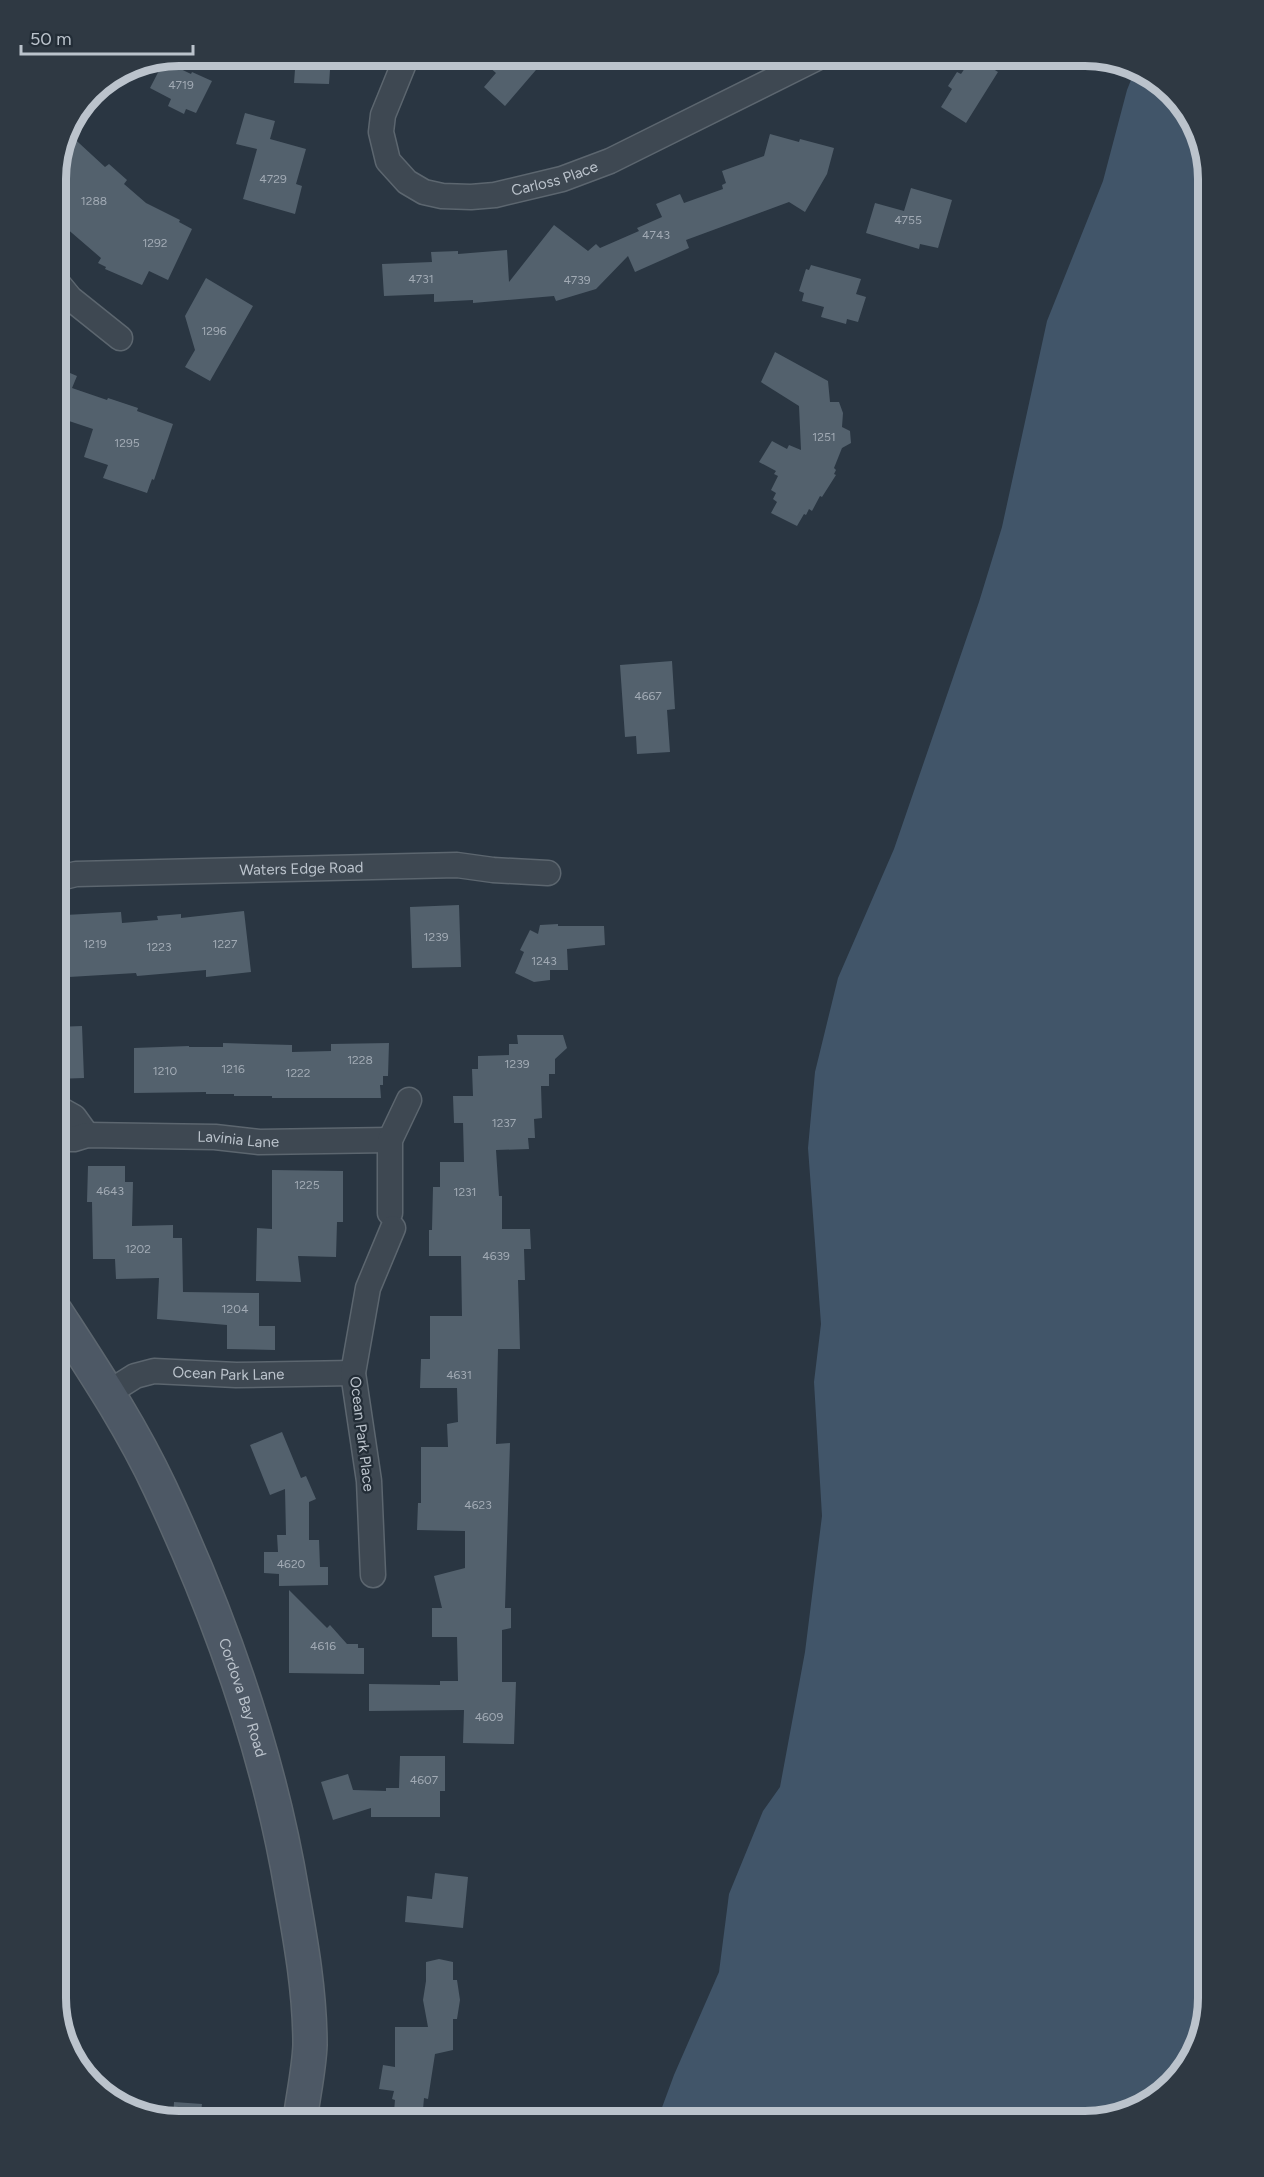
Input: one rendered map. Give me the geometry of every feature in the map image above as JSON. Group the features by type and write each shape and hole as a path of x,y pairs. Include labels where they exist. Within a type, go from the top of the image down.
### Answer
{"main road":[{"name":"Cordova Bay Road","path":"66,1328 108,1393 159,1487 223,1637 270,1789 285,1846 305,1963 310,2046 301,2111"}],"street":[{"name":"Carloss Place","path":"403,66 383,115 381,132 388,161 407,182 424,192 442,196 471,197 495,195 562,179 609,161 801,66"},
{"path":"66,293 120,338"},
{"name":"Waters Edge Road","path":"66,876 76,874 457,865 492,870 548,873"},
{"path":"390,1140 409,1100"},
{"path":"66,1113 74,1117 87,1135"},
{"name":"Lavinia Lane","path":"66,1139 87,1135 215,1137 259,1142 390,1140"},
{"name":"Ocean Park Place","path":"373,1575 369,1481 353,1373 368,1288 391,1221 390,1140"},
{"name":"Ocean Park Lane","path":"108,1393 135,1376 154,1371 236,1375 353,1373"}],"water":[{"path":"1132,77 1135,78 1159,94 1179,116 1194,150 1198,179 1198,1998 1196,2020 1179,2061 1159,2083 1135,2099 1100,2110 661,2111 719,1972 729,1894 763,1811 780,1787 805,1652 822,1516 814,1382 821,1324 808,1148 815,1072 838,978 894,849 979,602 1002,527 1047,321 1103,181"}],"building":[{"path":"175,66 212,81 196,113 186,109 184,114 168,106 171,99 150,88 160,68 164,67"},
{"path":"295,66 330,66 329,84 294,83"},
{"path":"488,66 539,66 505,106 484,87 496,73"},
{"path":"966,66 989,66 998,72 966,123 941,107 952,89 948,86 957,72 961,74"},
{"path":"245,113 275,121 270,139 306,149 296,184 302,186 295,214 243,199 257,149 236,144"},
{"path":"770,134 834,148 827,174 805,212 789,202 686,240 689,248 635,272 628,256 596,289 556,301 554,296 473,303 473,300 434,302 434,294 384,296 382,264 432,262 431,252 458,251 458,254 507,250 509,282 554,225 588,251 596,244 600,248 639,231 637,228 662,217 656,204 680,194 684,203 723,189 722,185 726,183 722,171 764,156"},
{"path":"74,138 105,167 109,164 127,180 124,184 146,203 180,220 179,222 192,229 168,280 149,271 142,285 105,269 106,267 98,263 101,258 66,228 69,222 66,219 66,172"},
{"path":"911,188 952,200 938,248 920,244 919,249 866,233 875,203 904,211"},
{"path":"811,265 861,279 856,294 866,297 858,322 847,319 846,324 821,317 824,307 802,301 804,293 799,291 806,269 809,270"},
{"path":"206,278 253,306 210,381 185,367 195,350 185,316"},
{"path":"775,352 828,381 830,402 839,402 843,413 842,427 850,431 851,443 842,448 834,468 836,475 812,511 809,509 806,515 804,514 797,526 771,513 777,502 773,499 776,493 771,490 778,476 774,474 776,471 759,462 772,441 787,449 789,445 801,450 799,406 761,382"},
{"path":"66,371 77,376 72,388 138,408 137,411 173,424 154,480 152,479 147,493 103,478 108,465 84,457 93,429 66,420"},
{"path":"672,661 675,709 667,710 670,752 637,754 636,736 625,737 620,665"},
{"path":"459,905 461,967 412,968 410,907"},
{"path":"244,911 251,972 206,977 206,970 137,976 136,973 69,977 66,915 121,912 122,923 158,920 157,916 181,914 181,918"},
{"path":"558,924 558,926 604,926 605,945 567,949 568,970 550,970 550,980 534,982 515,973 524,952 520,950 530,930 538,934 540,925"},
{"path":"82,1026 84,1078 66,1079 66,1027"},
{"path":"517,1035 563,1035 567,1048 555,1059 555,1074 549,1074 549,1086 541,1086 542,1118 534,1119 535,1138 528,1138 529,1149 496,1150 499,1196 502,1196 502,1229 530,1229 531,1249 524,1249 525,1280 518,1280 520,1349 498,1349 496,1444 510,1443 505,1608 511,1608 511,1628 502,1630 502,1682 516,1682 514,1744 463,1743 464,1710 369,1711 369,1684 440,1685 440,1681 458,1681 457,1637 432,1637 432,1608 442,1608 434,1576 465,1568 465,1531 417,1530 418,1503 421,1503 421,1447 448,1447 447,1424 458,1422 457,1388 420,1388 421,1359 430,1359 430,1316 462,1316 461,1256 429,1256 429,1230 432,1230 433,1187 440,1187 440,1162 464,1162 463,1123 454,1123 453,1096 473,1096 472,1069 478,1069 478,1056 509,1055 509,1044 518,1044"},
{"path":"223,1043 292,1045 292,1052 331,1051 331,1044 389,1043 388,1076 383,1076 383,1085 380,1085 381,1098 272,1098 272,1096 206,1094 206,1092 134,1093 134,1048 223,1047"},
{"path":"88,1166 125,1166 125,1182 133,1182 132,1226 173,1225 173,1238 182,1238 183,1292 259,1293 259,1326 275,1326 275,1350 227,1349 227,1325 157,1319 159,1278 116,1279 115,1259 93,1259 92,1202 87,1202"},
{"path":"272,1170 343,1171 343,1222 337,1222 336,1257 298,1256 301,1282 256,1281 257,1228 272,1229"},
{"path":"282,1432 301,1478 306,1476 316,1499 309,1502 309,1540 319,1540 320,1567 328,1567 328,1585 279,1586 279,1574 264,1573 264,1552 278,1552 277,1535 286,1535 285,1489 270,1495 250,1445"},
{"path":"289,1590 327,1628 330,1625 347,1644 358,1644 358,1648 364,1648 364,1674 289,1673"},
{"path":"400,1756 445,1756 445,1791 440,1791 440,1817 371,1817 371,1808 333,1820 321,1782 348,1774 353,1790 386,1791 386,1788 399,1788"},
{"path":"435,1873 468,1877 463,1928 405,1922 407,1896 432,1899"},
{"path":"439,1959 453,1962 453,1980 457,1980 460,2000 457,2019 453,2019 453,2050 435,2054 428,2099 424,2098 423,2111 394,2111 395,2100 392,2099 394,2091 379,2089 383,2065 395,2067 395,2027 428,2027 423,2000 426,1962"},
{"path":"174,2102 202,2104 201,2111 174,2111"}]}
